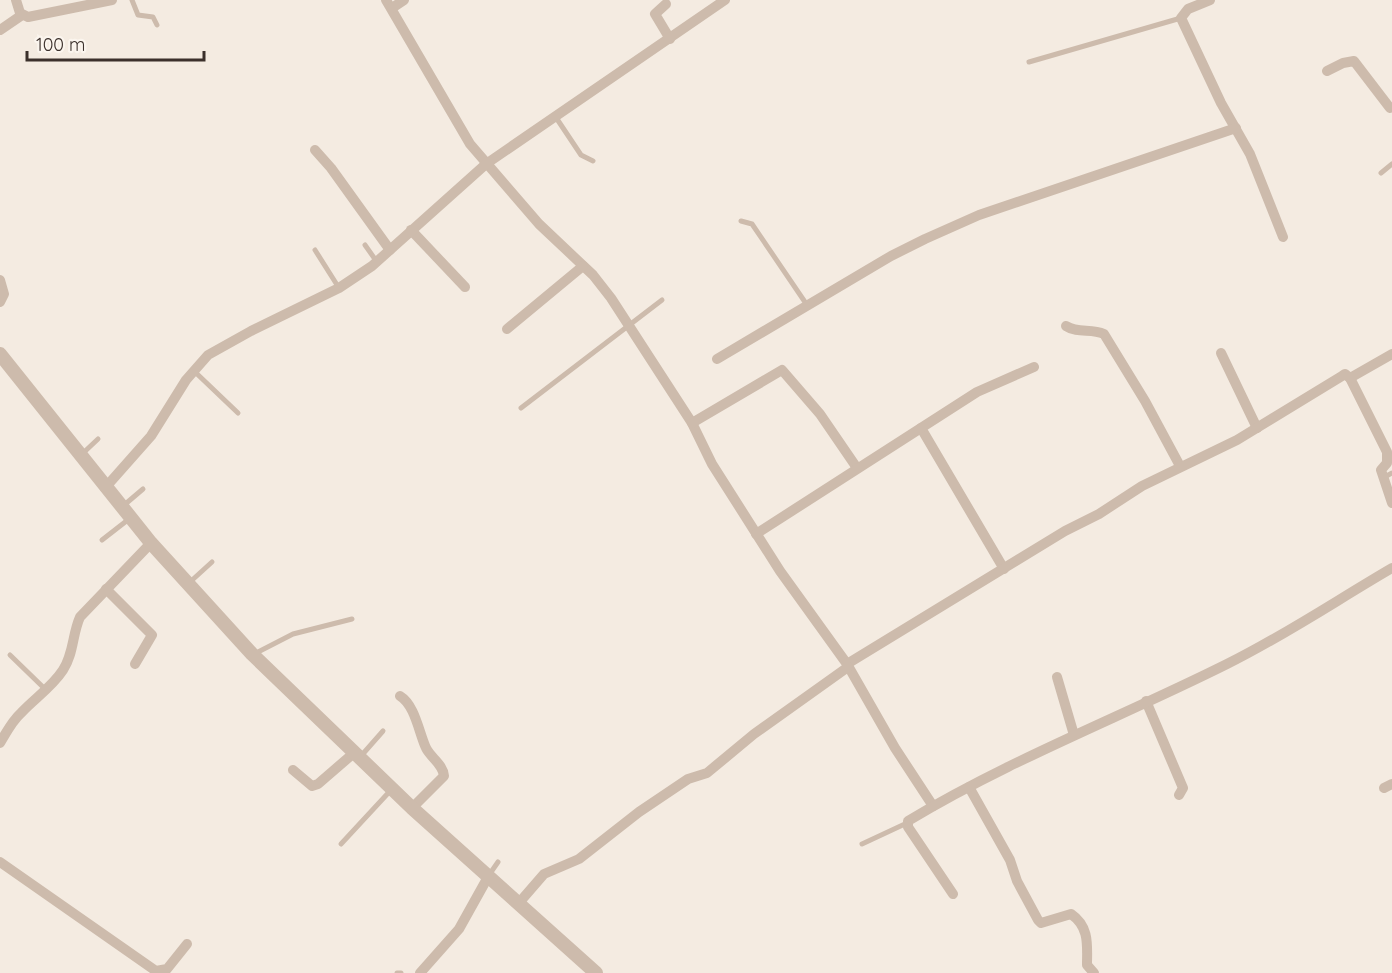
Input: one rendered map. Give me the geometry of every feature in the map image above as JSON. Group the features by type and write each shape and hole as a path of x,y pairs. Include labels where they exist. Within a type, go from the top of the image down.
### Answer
{"street":[{"path":"16,0 22,15"},
{"path":"0,30 22,15 39,16 112,0"},
{"path":"404,0 389,4 470,144 539,224 583,266 630,322 695,422 711,464 849,664 933,806"},
{"path":"105,488 151,436 194,371 220,346 338,285 376,260 388,247 411,230 486,164 725,0"},
{"path":"1210,0 1188,9 1181,18 1190,42 1250,154 1283,237"},
{"path":"666,4 655,14 669,37"},
{"path":"1327,71 1343,63 1354,62 1392,108"},
{"path":"717,359 891,256 979,215 1236,128"},
{"path":"315,150 331,168 388,247"},
{"path":"411,230 465,287"},
{"path":"507,329 583,266"},
{"path":"0,280 4,294 0,302"},
{"path":"1066,326 1073,331 1098,331 1104,334 1140,391 1180,466"},
{"path":"1221,353 1257,428"},
{"path":"0,354 105,488 147,546 188,583 252,654 391,790 486,880 518,904 596,973"},
{"path":"518,904 544,874 579,859 639,812 683,782 707,773 754,734 863,653 1065,531 1089,520 1142,486 1180,466 1191,464 1257,428 1342,376 1350,378 1392,354"},
{"path":"758,533 977,392 1034,367"},
{"path":"695,422 709,411 749,392 779,371 784,371 820,414 857,468"},
{"path":"1350,378 1390,450 1387,462 1381,470 1388,476 1392,504"},
{"path":"921,428 1004,569"},
{"path":"0,743 19,714 45,688 69,658 80,617 147,546"},
{"path":"953,894 907,823 969,787 1228,663 1301,624 1392,568"},
{"path":"106,589 152,635 135,664"},
{"path":"1057,676 1074,735"},
{"path":"400,696 404,699 427,750 444,771 444,776 412,808"},
{"path":"1146,701 1170,763 1183,788 1179,795"},
{"path":"293,770 312,786 318,784 355,755"},
{"path":"969,787 1010,860 1017,881 1038,920 1041,923 1071,914 1075,917 1089,941 1087,965 1094,973"},
{"path":"0,862 156,970 161,972 167,969 187,944"},
{"path":"420,973 459,929 486,880"}],"lane":[{"path":"132,0 138,15 153,17 158,25"},
{"path":"1029,62 1181,18"},
{"path":"555,117 581,155 593,161"},
{"path":"1381,172 1392,164"},
{"path":"741,221 748,221 752,224 807,305"},
{"path":"366,246 376,260"},
{"path":"315,250 338,285"},
{"path":"521,408 630,322 662,300"},
{"path":"194,371 238,413"},
{"path":"80,456 98,439"},
{"path":"102,540 115,530 143,489"},
{"path":"188,583 212,562"},
{"path":"252,654 293,634 352,619"},
{"path":"10,655 45,688"},
{"path":"355,755 383,731"},
{"path":"340,844 391,790"},
{"path":"862,844 907,823"},
{"path":"486,880 498,862"}]}
